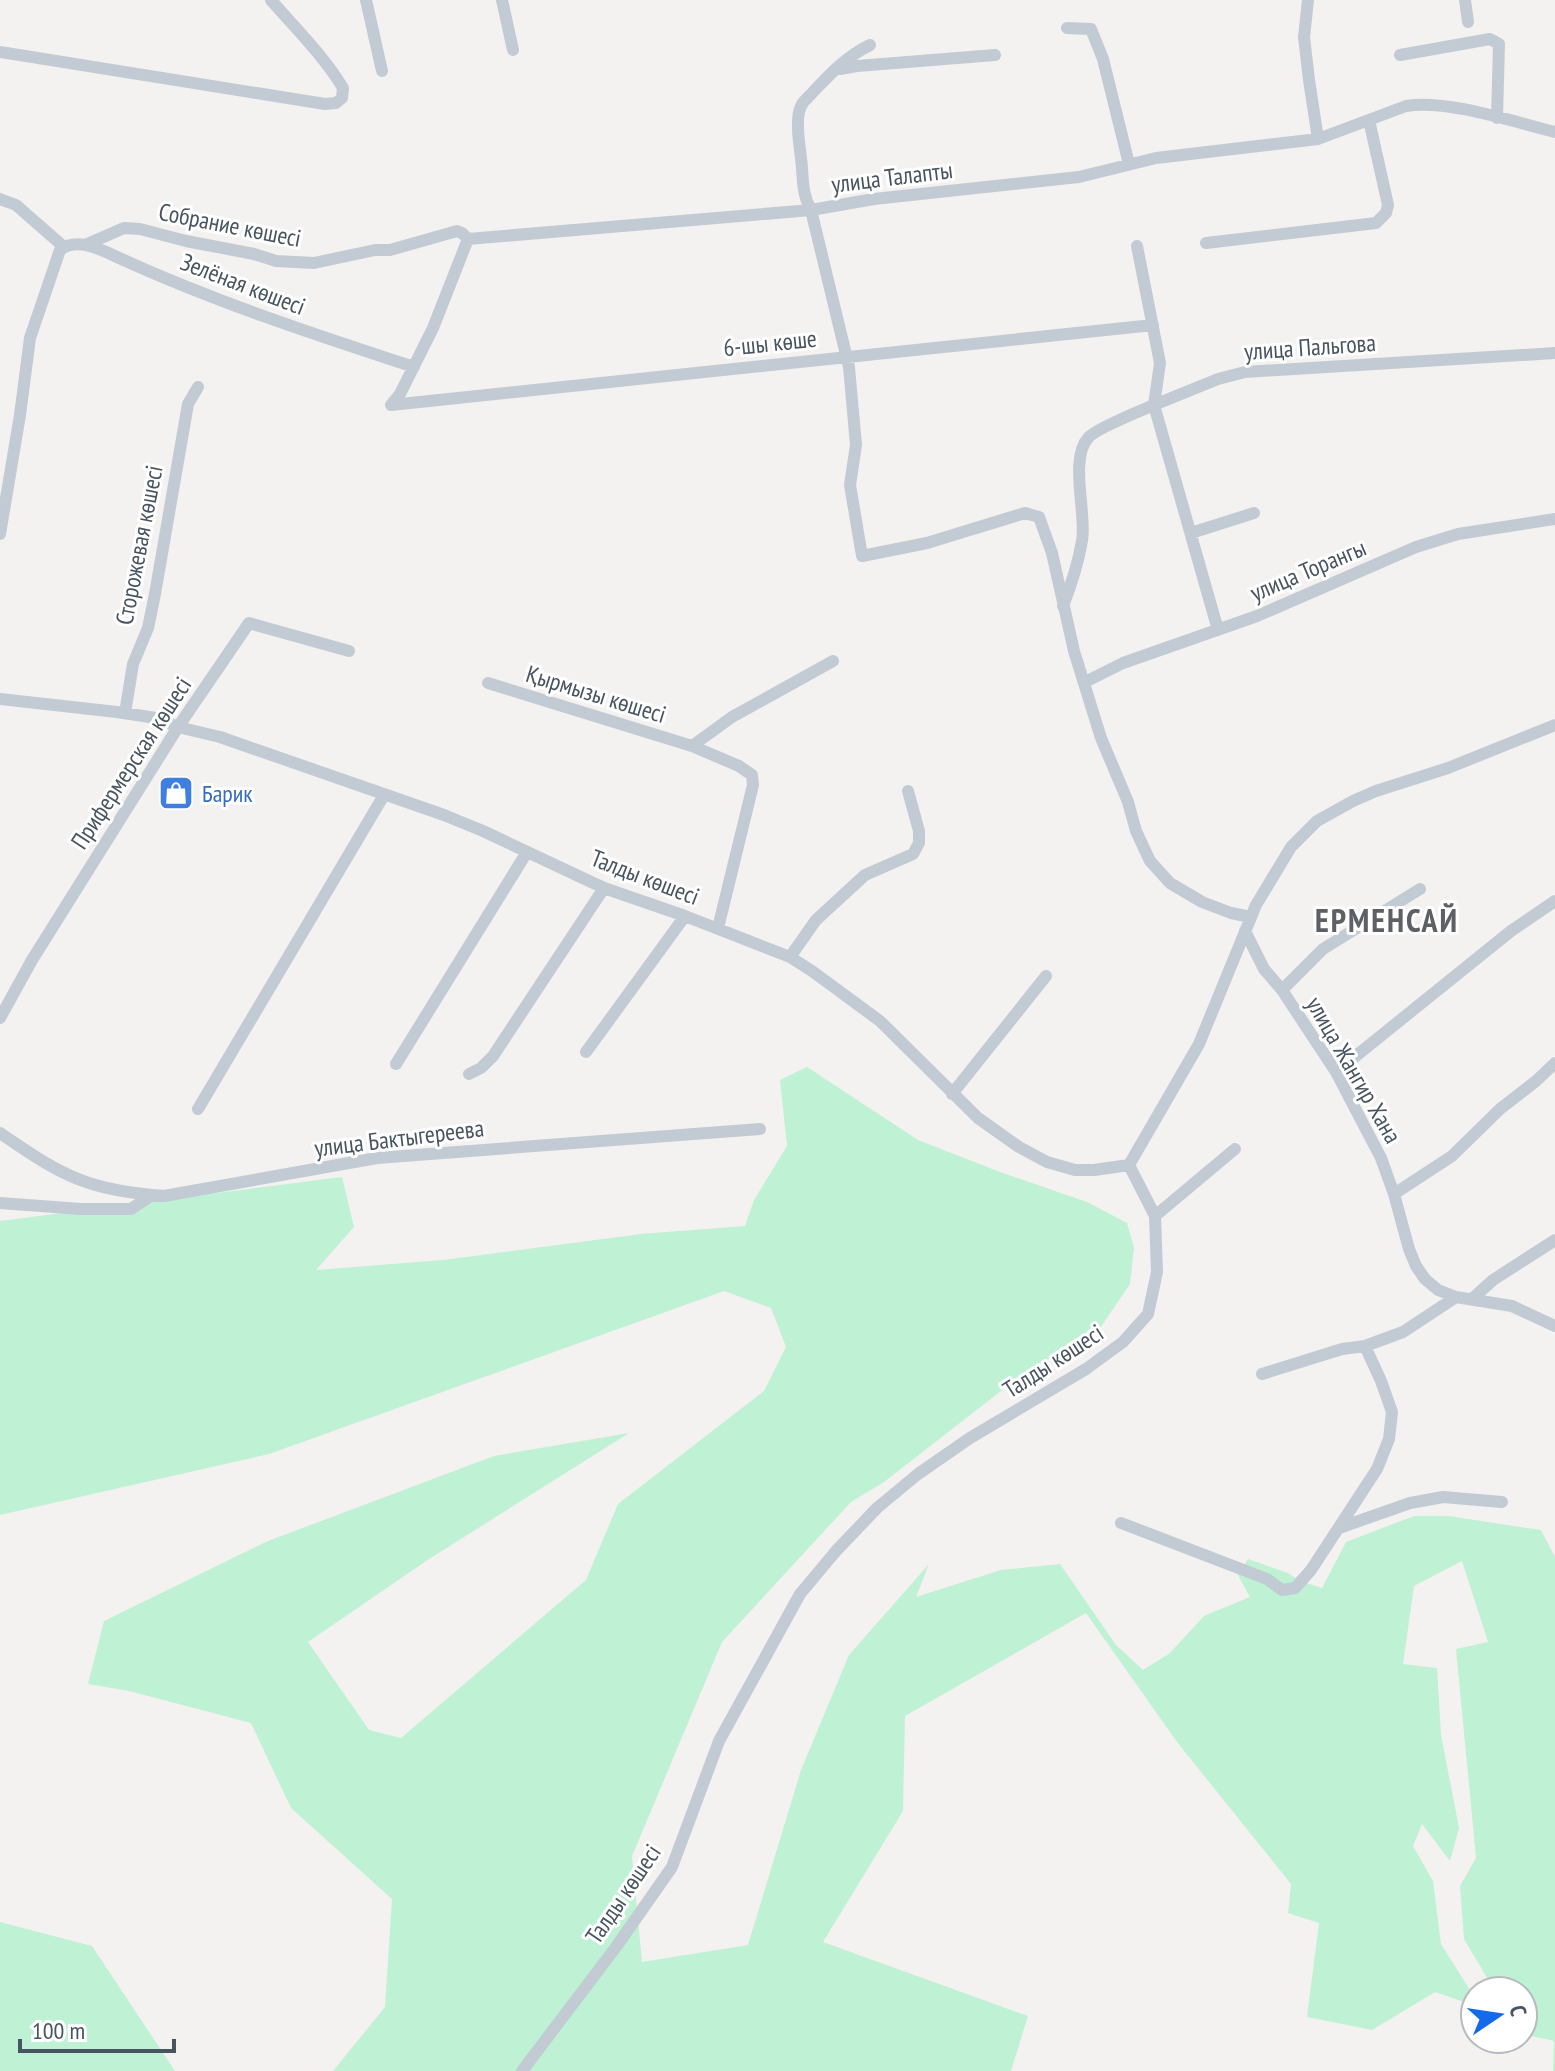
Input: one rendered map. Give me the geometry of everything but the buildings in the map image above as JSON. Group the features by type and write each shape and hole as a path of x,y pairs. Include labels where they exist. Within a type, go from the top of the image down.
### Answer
{"street":[{"path":"0,52 325,104 336,103 342,98 343,88 337,78 320,53 271,0"},
{"path":"366,0 382,71"},
{"path":"502,0 513,50"},
{"path":"1308,0 1304,37 1318,139"},
{"path":"1465,0 1468,22"},
{"path":"1067,28 1091,29 1103,59 1129,164"},
{"path":"1400,55 1490,39 1499,44 1497,118"},
{"path":"870,45 833,71 801,106 798,143 806,201 811,210 851,383 856,445 850,485 862,556 927,543 1025,513 1039,517 1052,553 1074,651 1101,738 1150,861 1170,883 1202,902 1251,917"},
{"path":"833,71 857,66 995,55"},
{"name":"улица Талапты","path":"465,236 811,210 874,199 1079,177 1181,154 1318,139 1406,106 1433,104 1555,132"},
{"path":"1206,243 1376,223 1386,213 1388,205 1369,120"},
{"path":"0,199 16,205 62,248 30,338 0,534"},
{"name":"Собрание көшесі","path":"85,245 124,228 140,229 276,261 314,263 375,250 390,250 450,232 457,231 465,236"},
{"path":"414,367 443,305 465,236"},
{"name":"Зелёная көшесі","path":"62,248 80,244 101,249 241,309 414,367"},
{"path":"1137,246 1160,363 1154,405 1218,630"},
{"name":"6-шы көше","path":"414,367 391,405 1153,325"},
{"name":"улица Пальгова","path":"1063,606 1077,570 1083,538 1080,459 1082,445 1090,435 1154,405 1218,379 1245,372 1555,353"},
{"name":"Сторожевая көшесі","path":"125,713 133,664 148,628 155,594 188,404 198,387"},
{"path":"1191,533 1254,513"},
{"name":"улица Торангы","path":"1085,682 1123,663 1257,616 1416,547 1458,534 1555,519"},
{"name":"Прифермерская көшесі","path":"0,1018 32,960 178,727 249,623 349,651"},
{"name":"Қырмызы көшесі","path":"692,746 732,717 833,661"},
{"name":"Қырмызы көшесі","path":"488,683 692,746 739,766 752,775 753,785 718,928"},
{"name":"Талды көшесі","path":"0,699 156,718 220,737 444,815 604,888 790,957 880,1021 952,1094 1019,1147 1047,1162 1075,1170 1129,1165 1155,1216 1157,1272 1148,1314 1123,1342 1086,1369 970,1438 918,1474 877,1508 800,1594 719,1741 672,1867 522,2071"},
{"path":"1129,1165 1199,1044 1251,917 1291,847 1317,821 1353,801 1448,768 1555,725"},
{"path":"790,957 816,920 865,875 913,854 919,843 919,831 908,791"},
{"path":"198,1109 384,795"},
{"path":"396,1064 527,852"},
{"path":"469,1074 493,1056 604,888"},
{"path":"1282,990 1323,949 1420,889"},
{"path":"1336,1072 1511,931 1555,901"},
{"path":"586,1052 685,916"},
{"name":"улица Жангир Хана","path":"1245,931 1264,969 1282,990 1336,1072 1381,1158 1405,1238 1425,1279 1438,1290 1456,1297 1512,1306 1555,1326"},
{"path":"952,1094 1046,976"},
{"path":"1394,1194 1452,1156 1500,1109 1555,1063"},
{"name":"улица Бактыгереева","path":"0,1203 131,1209 152,1195 195,1192 377,1158 760,1129"},
{"path":"0,1133 41,1161 88,1183 152,1195"},
{"path":"1155,1216 1235,1149"},
{"path":"1472,1299 1493,1280 1555,1240"},
{"path":"1262,1374 1342,1349 1365,1346 1403,1332 1456,1297"},
{"path":"1121,1523 1267,1579 1282,1590 1295,1588 1311,1570 1377,1469 1389,1439 1392,1412 1365,1346"},
{"path":"1339,1528 1410,1503 1443,1497 1502,1502"}],"green space":[{"path":"807,1067 918,1140 1087,1202 1127,1223 1134,1248 1130,1284 1098,1331 1024,1373 884,1482 851,1502 722,1642 632,1856 642,1962 748,1945 801,1770 849,1655 929,1564 916,1597 1001,1570 1060,1564 1116,1645 1143,1670 1170,1653 1204,1616 1250,1597 1238,1575 1248,1559 1322,1588 1346,1542 1414,1516 1448,1516 1541,1530 1555,1557 1555,2071 1554,2041 1539,2038 1539,1975 1485,1975 1464,1939 1460,1886 1476,1858 1456,1649 1488,1642 1462,1561 1414,1586 1403,1664 1437,1668 1441,1735 1459,1828 1450,1861 1422,1824 1413,1846 1433,1881 1441,1944 1461,1975 1459,2000 1435,1992 1372,2030 1307,2017 1319,1923 1288,1913 1291,1884 1177,1742 1086,1613 905,1716 903,1811 823,1942 1028,2016 1011,2071 333,2071 385,2007 392,1899 291,1808 251,1723 129,1691 88,1684 104,1621 268,1541 494,1456 629,1433 426,1561 308,1642 369,1730 401,1738 586,1580 618,1504 764,1391 786,1347 771,1308 724,1291 269,1454 0,1515 0,1221 342,1177 354,1227 316,1270 443,1260 641,1234 745,1226 754,1200 787,1146 780,1080"},
{"path":"0,1922 92,1946 175,2071 0,2071"}],"place":[{"name":"Барик","path":"176,793"}],"district":[{"name":"ЕРМЕНСАЙ","path":"1387,920"}]}
